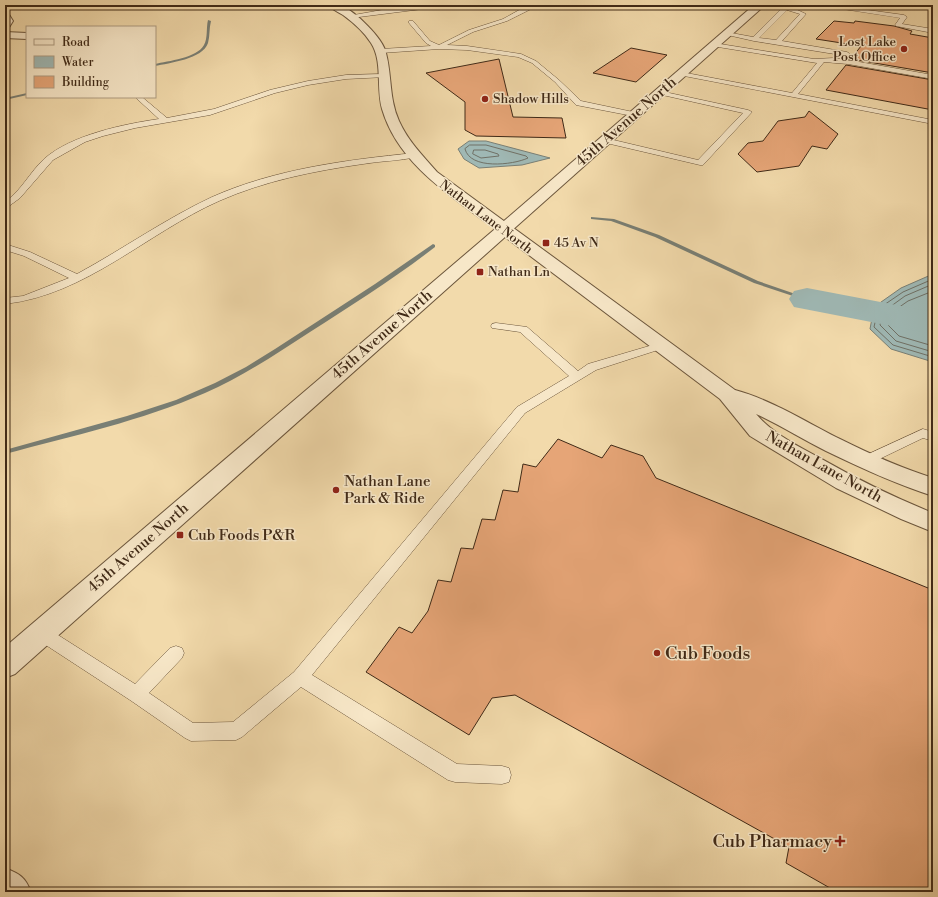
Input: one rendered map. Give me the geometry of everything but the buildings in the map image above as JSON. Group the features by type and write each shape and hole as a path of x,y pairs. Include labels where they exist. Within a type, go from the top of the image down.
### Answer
{"street":[{"name":"Nathan Lane North","path":"332,5 351,16 371,35 381,51 389,112 397,131 414,155 432,175 503,230 727,394 784,418 833,445 906,478 933,487"},
{"name":"45th Avenue North","path":"5,665 760,5"},
{"path":"5,15 8,21 5,27"},
{"path":"5,35 26,36"},
{"name":"Nathan Lane North","path":"727,394 758,431 844,482 908,513 933,523"},
{"path":"5,885 14,892"}],"lane":[{"path":"379,5 386,11"},
{"path":"351,16 438,5"},
{"path":"507,5 526,8"},
{"path":"439,47 471,31 505,20 526,8 536,5"},
{"path":"776,5 786,7 803,14 803,16 777,43"},
{"path":"820,5 911,18"},
{"path":"754,39 786,7"},
{"path":"904,17 898,25 933,31"},
{"path":"411,22 428,42 439,47"},
{"path":"726,34 855,56"},
{"path":"714,45 821,62 834,60 848,62 933,77"},
{"path":"381,51 439,47 519,55 534,62 557,81 579,103 634,115"},
{"path":"794,95 821,62"},
{"path":"681,74 933,122"},
{"path":"5,206 14,201 47,161 67,148 95,135 113,130 208,112 249,101 281,89 315,81 354,76 384,76"},
{"path":"605,140 700,163 748,112 660,93"},
{"path":"139,98 165,120"},
{"path":"5,301 28,298 78,278 184,215 217,199 252,186 296,172 414,155"},
{"path":"5,247 27,254 78,278"},
{"path":"496,326 522,329 567,366 576,376"},
{"path":"41,633 136,694 191,732 236,731 300,677 521,410 592,367 660,346"},
{"path":"867,460 923,433 933,437"},
{"path":"136,694 176,653"},
{"path":"300,677 455,773 502,775"}],"water":[{"path":"469,141 486,141 550,158 522,165 479,168 464,159 458,149"},
{"path":"933,274 933,362 891,349 870,329 874,307 901,288"}],"waterway":[{"path":"156,65 182,59 196,54 201,50 206,43 209,21"},
{"path":"5,99 26,94"},
{"path":"593,218 612,220 657,236 756,282 807,299"},
{"path":"5,452 129,418 178,402 218,385 262,360 320,323 433,246"},
{"path":"807,299 933,323"}],"place":[{"name":"Lost Lake Post Office","path":"904,49"},
{"name":"Shadow Hills","path":"485,99"},
{"name":"45 Av N","path":"546,243"},
{"name":"Nathan Ln","path":"480,272"},
{"name":"Nathan Lane Park & Ride","path":"336,490"},
{"name":"Cub Foods P&R","path":"180,535"},
{"name":"Cub Foods","path":"657,653"},
{"name":"Cub Pharmacy","path":"840,841"}]}
